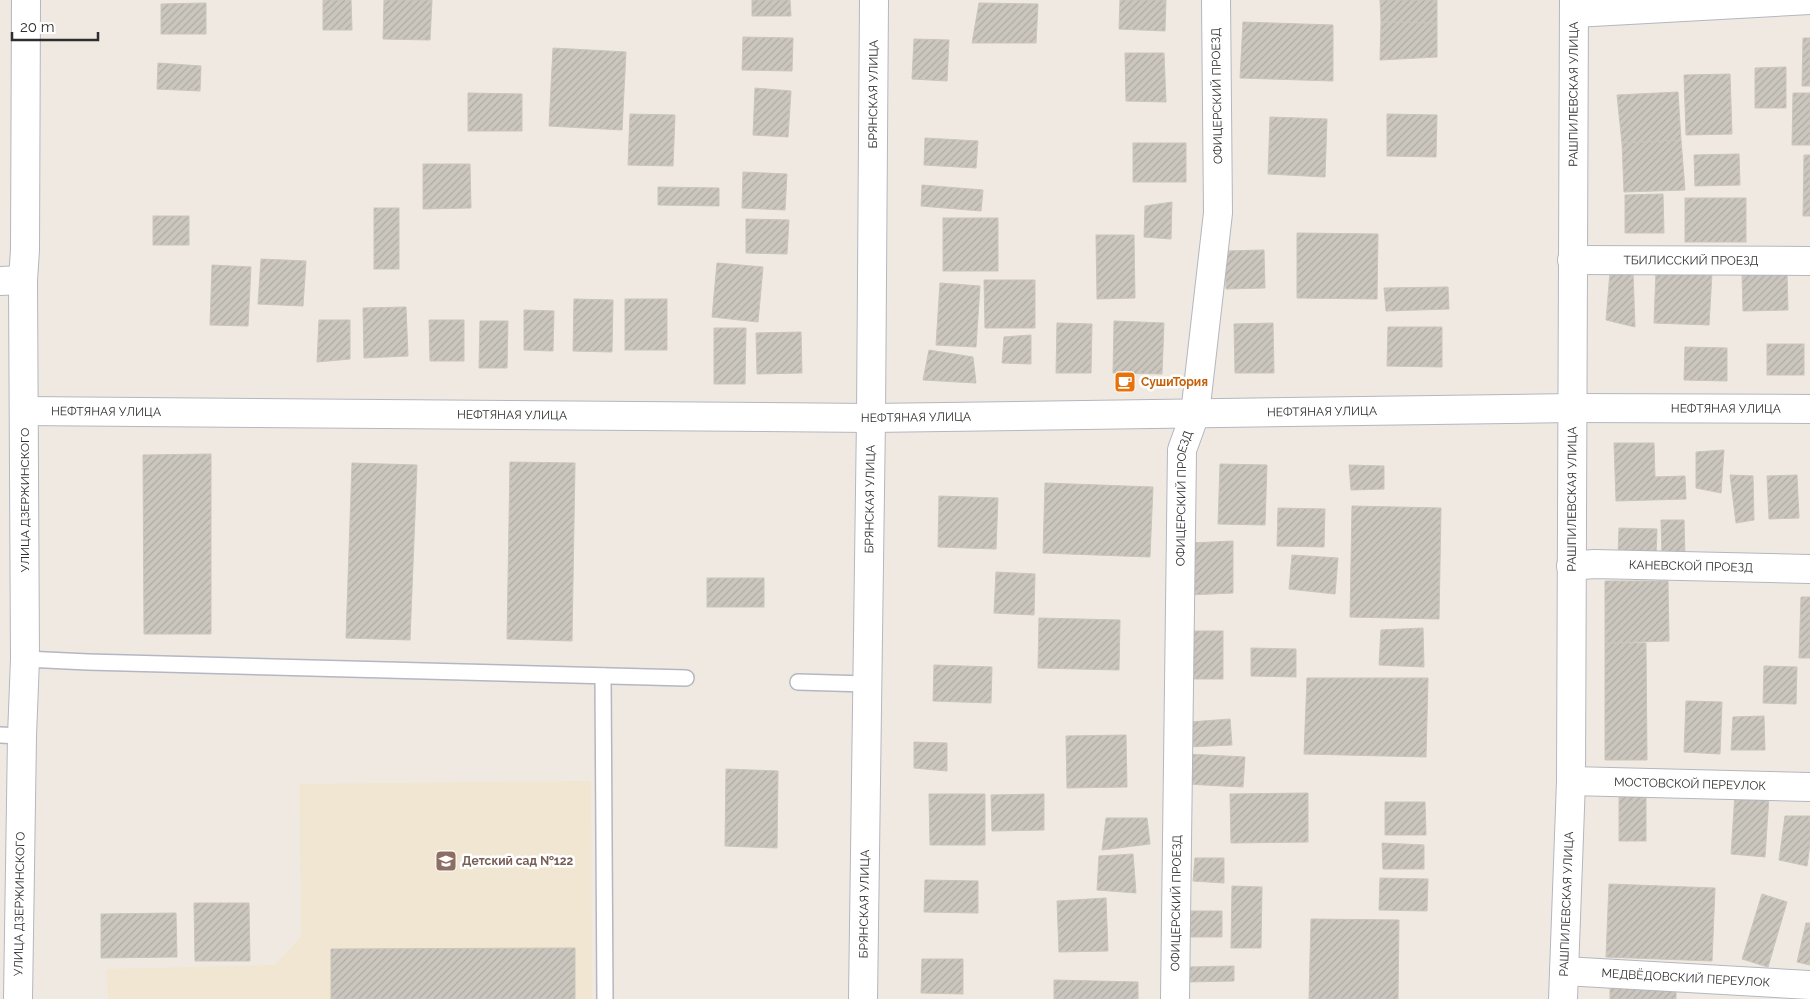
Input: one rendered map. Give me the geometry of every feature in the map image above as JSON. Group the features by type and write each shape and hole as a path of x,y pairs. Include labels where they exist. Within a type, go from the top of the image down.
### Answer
{"street":[{"name":"УЛИЦА ДЗЕРЖИНСКОГО","path":"18,999 11,736 25,659 24,411 12,280 25,250 26,0"},
{"name":"БРЯНСКАЯ УЛИЦА","path":"863,999 871,418 874,0"},
{"name":"ОФИЦЕРСКИЙ ПРОЕЗД","path":"1175,999 1182,450 1195,414 1218,213 1216,0"},
{"path":"1574,6 1810,0"},
{"name":"РАШПИЛЕВСКАЯ УЛИЦА","path":"1563,999 1570,781 1574,6"},
{"name":"ТБИЛИССКИЙ ПРОЕЗД","path":"1572,260 1810,261"},
{"name":"НЕФТЯНАЯ УЛИЦА","path":"24,411 871,418 1572,408 1810,409"},
{"name":"КАНЕВСКОЙ ПРОЕЗД","path":"1571,566 1594,564 1810,569"},
{"name":"МОСТОВСКОЙ ПЕРЕУЛОК","path":"1570,781 1810,787"},
{"name":"МЕДВЁДОВСКИЙ ПЕРЕУЛОК","path":"1564,971 1810,985"}],"lane":[{"path":"25,659 686,678"},
{"path":"603,676 606,999"},
{"path":"798,682 866,684"}],"shaded area":[{"name":"Детский сад №122","path":"591,781 592,999 108,999 107,969 275,965 301,937 300,784"}],"building":[{"path":"323,0 351,0 352,30 323,30"},
{"path":"384,0 432,0 430,40 383,39"},
{"path":"752,0 790,0 791,16 752,16"},
{"path":"1120,0 1166,0 1165,31 1119,29"},
{"path":"1380,0 1437,0 1437,23 1381,22"},
{"path":"206,3 206,34 161,34 161,4"},
{"path":"979,3 1038,4 1036,43 972,43"},
{"path":"1243,22 1333,25 1333,81 1240,78"},
{"path":"1381,22 1437,23 1437,57 1380,60"},
{"path":"743,37 793,38 792,71 742,70"},
{"path":"1803,38 1810,38 1810,86 1802,86"},
{"path":"914,39 949,40 947,81 912,79"},
{"path":"553,48 626,52 622,130 549,126"},
{"path":"1125,53 1164,53 1166,102 1126,101"},
{"path":"158,63 201,66 200,91 157,89"},
{"path":"1786,67 1786,108 1755,108 1755,68"},
{"path":"1730,74 1732,134 1686,135 1684,75"},
{"path":"755,88 791,91 788,137 753,135"},
{"path":"1678,92 1681,140 1622,143 1617,95"},
{"path":"468,93 522,94 522,131 468,131"},
{"path":"1793,93 1810,93 1810,145 1792,145"},
{"path":"630,114 675,115 673,166 628,165"},
{"path":"1387,114 1437,115 1436,157 1387,156"},
{"path":"1270,117 1327,119 1325,177 1268,174"},
{"path":"925,138 978,141 976,168 924,165"},
{"path":"1681,140 1685,190 1624,192 1622,143"},
{"path":"1133,143 1186,143 1186,182 1133,182"},
{"path":"1739,154 1740,185 1695,186 1694,155"},
{"path":"1804,155 1810,155 1810,216 1803,216"},
{"path":"423,164 470,164 471,208 423,209"},
{"path":"743,172 787,174 785,210 742,208"},
{"path":"922,185 983,190 981,211 921,206"},
{"path":"658,187 719,188 719,206 658,205"},
{"path":"1663,194 1664,233 1625,233 1625,195"},
{"path":"1685,198 1746,198 1746,242 1685,242"},
{"path":"1172,202 1171,239 1144,237 1145,206"},
{"path":"374,208 399,208 399,269 374,269"},
{"path":"153,216 189,216 189,245 153,245"},
{"path":"943,218 998,218 998,271 943,271"},
{"path":"746,219 789,220 787,254 746,253"},
{"path":"1297,233 1378,234 1377,299 1297,298"},
{"path":"1096,235 1134,235 1135,298 1097,299"},
{"path":"1264,250 1265,288 1226,289 1225,251"},
{"path":"261,259 306,261 303,306 258,304"},
{"path":"717,263 763,267 758,322 712,317"},
{"path":"212,265 251,267 248,326 210,325"},
{"path":"1656,270 1712,273 1709,325 1654,323"},
{"path":"1610,272 1633,272 1635,327 1606,320"},
{"path":"1787,273 1788,310 1743,311 1742,274"},
{"path":"984,280 1035,280 1035,328 985,328"},
{"path":"940,283 980,286 976,347 936,345"},
{"path":"1448,287 1449,309 1386,311 1384,288"},
{"path":"574,299 613,300 612,352 573,351"},
{"path":"625,299 667,299 667,350 625,350"},
{"path":"406,307 408,356 364,358 363,308"},
{"path":"524,310 554,311 553,351 524,350"},
{"path":"319,320 350,320 350,359 317,362"},
{"path":"429,320 464,320 464,361 430,361"},
{"path":"480,321 508,321 507,368 479,368"},
{"path":"1114,321 1164,323 1162,374 1113,373"},
{"path":"1057,323 1092,324 1091,373 1056,373"},
{"path":"1273,323 1274,373 1235,373 1234,324"},
{"path":"1388,327 1442,327 1442,367 1387,366"},
{"path":"714,328 746,328 745,384 714,384"},
{"path":"801,332 802,373 757,374 756,333"},
{"path":"1031,335 1031,364 1002,363 1004,337"},
{"path":"1767,344 1804,344 1804,375 1767,375"},
{"path":"1685,347 1727,348 1727,381 1684,380"},
{"path":"929,350 973,357 976,383 923,380"},
{"path":"1614,443 1654,443 1655,477 1685,476 1686,499 1616,501"},
{"path":"1724,450 1721,493 1696,488 1696,452"},
{"path":"211,454 211,634 144,634 143,455"},
{"path":"510,462 575,463 572,641 507,639"},
{"path":"352,463 417,465 410,640 346,638"},
{"path":"1220,464 1267,465 1265,525 1218,524"},
{"path":"1349,465 1384,466 1384,489 1351,490"},
{"path":"1730,475 1753,476 1754,520 1736,523"},
{"path":"1797,475 1799,518 1769,519 1767,476"},
{"path":"1045,483 1153,487 1150,557 1043,553"},
{"path":"939,496 998,498 996,549 938,547"},
{"path":"1352,506 1441,508 1439,619 1350,617"},
{"path":"1278,508 1325,509 1324,547 1277,546"},
{"path":"1661,520 1684,520 1685,556 1662,556"},
{"path":"1619,528 1657,529 1656,557 1618,556"},
{"path":"1233,541 1233,593 1188,595 1192,543"},
{"path":"1292,555 1338,558 1335,594 1289,589"},
{"path":"996,572 1035,574 1034,615 994,613"},
{"path":"707,578 764,578 764,607 707,607"},
{"path":"1605,581 1668,581 1669,641 1605,643"},
{"path":"1801,597 1810,597 1810,658 1799,658"},
{"path":"1039,618 1120,620 1119,670 1038,668"},
{"path":"1423,628 1424,667 1379,665 1381,630"},
{"path":"1190,631 1223,631 1223,679 1190,679"},
{"path":"1605,643 1646,643 1647,760 1605,760"},
{"path":"1251,648 1296,649 1296,677 1251,676"},
{"path":"934,665 992,667 991,703 933,701"},
{"path":"1764,666 1797,667 1796,704 1763,703"},
{"path":"1307,678 1428,678 1426,757 1304,754"},
{"path":"1686,701 1722,702 1720,754 1684,752"},
{"path":"1764,716 1765,750 1731,750 1733,717"},
{"path":"1230,719 1232,745 1188,747 1190,722"},
{"path":"1126,735 1127,787 1067,788 1066,736"},
{"path":"914,742 947,743 947,771 914,768"},
{"path":"1187,754 1245,757 1243,787 1186,784"},
{"path":"726,769 778,771 777,848 725,846"},
{"path":"1619,791 1646,791 1646,841 1619,841"},
{"path":"1308,793 1308,842 1231,843 1230,794"},
{"path":"929,794 985,794 985,845 930,845"},
{"path":"1044,794 1044,830 992,831 991,795"},
{"path":"1735,794 1769,796 1765,857 1731,854"},
{"path":"1385,802 1425,802 1426,835 1385,835"},
{"path":"1785,816 1810,816 1810,844 1807,866 1779,860"},
{"path":"1106,818 1147,818 1150,844 1102,850"},
{"path":"1382,843 1424,845 1424,869 1383,869"},
{"path":"1133,854 1136,893 1097,890 1099,856"},
{"path":"1195,858 1224,858 1224,883 1193,881"},
{"path":"1380,878 1428,879 1427,911 1379,910"},
{"path":"925,880 978,881 978,913 924,912"},
{"path":"1609,884 1715,888 1712,961 1606,957"},
{"path":"1232,886 1262,887 1261,948 1231,948"},
{"path":"1762,894 1787,902 1768,967 1742,959"},
{"path":"1106,898 1108,951 1059,952 1057,901"},
{"path":"194,903 249,903 250,961 195,961"},
{"path":"1178,911 1222,911 1222,937 1177,937"},
{"path":"176,913 177,957 101,958 101,914"},
{"path":"1311,919 1399,920 1398,999 1309,999"},
{"path":"1806,923 1810,923 1810,965 1797,962"},
{"path":"575,948 575,999 331,999 331,949"},
{"path":"922,959 963,959 963,994 921,993"},
{"path":"1234,966 1234,981 1188,982 1188,967"},
{"path":"1054,980 1138,982 1138,999 1054,999"},
{"path":"1610,987 1676,991 1676,999 1610,999"}],"place":[{"name":"СушиТория","path":"1125,382"},
{"name":"Детский сад №122","path":"446,861"}]}
